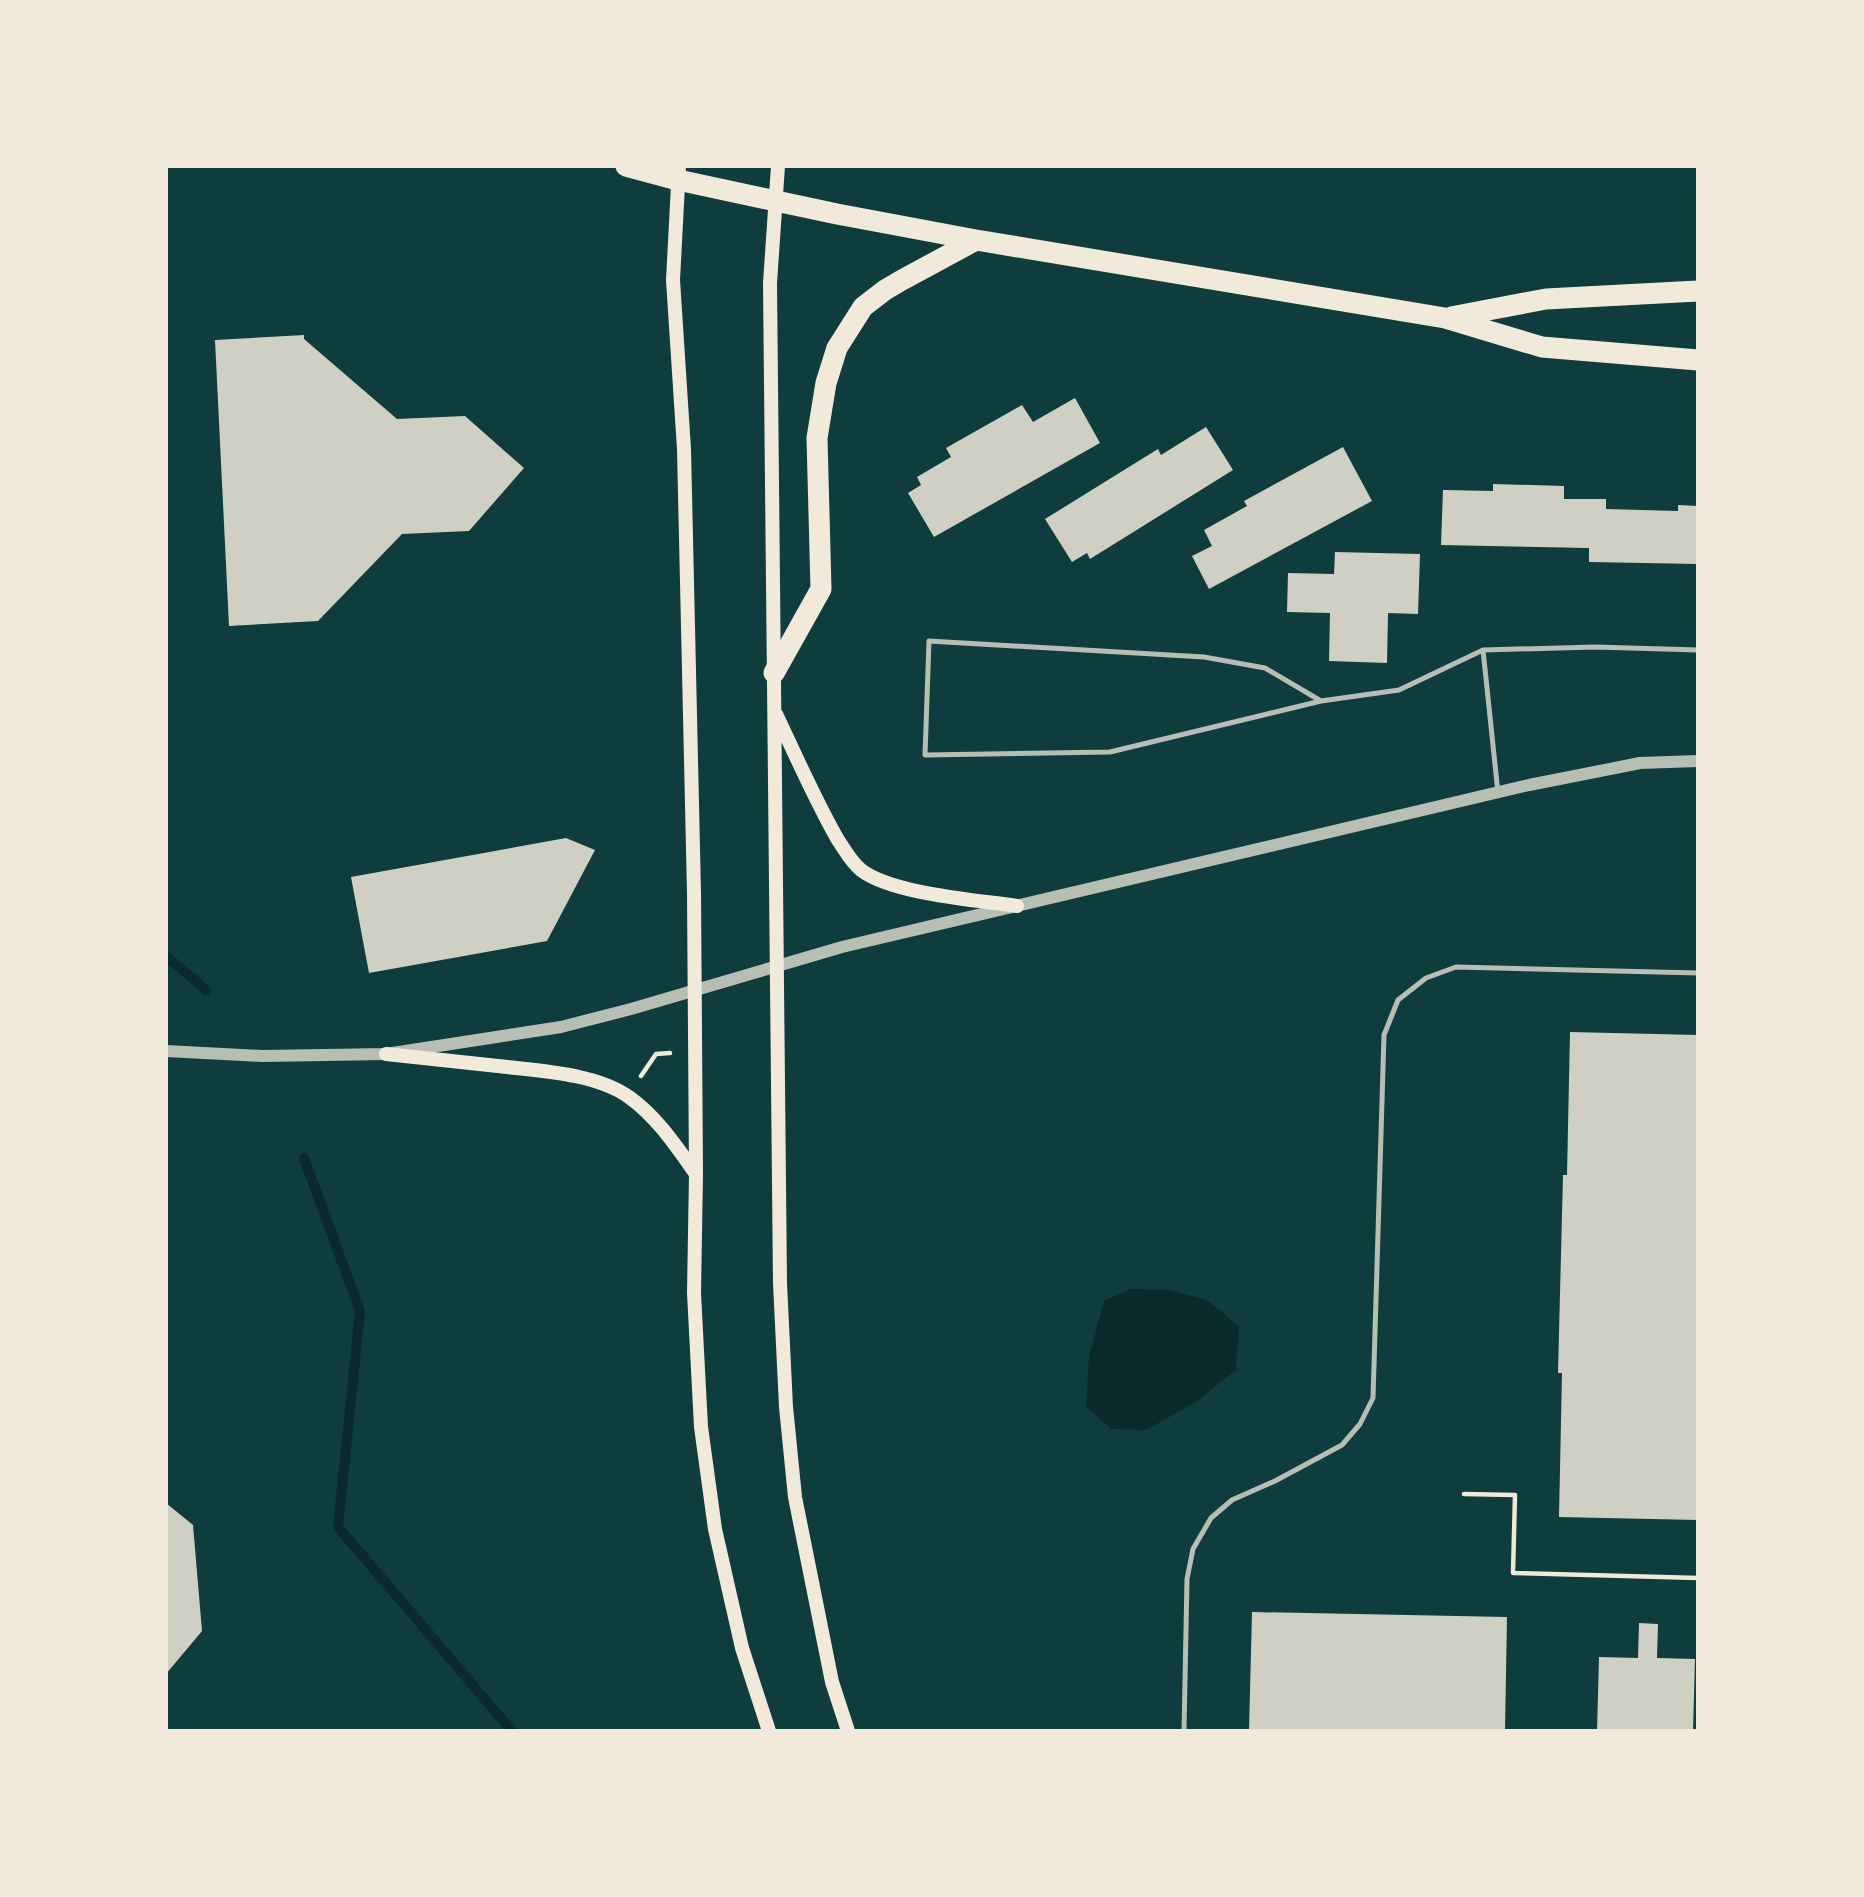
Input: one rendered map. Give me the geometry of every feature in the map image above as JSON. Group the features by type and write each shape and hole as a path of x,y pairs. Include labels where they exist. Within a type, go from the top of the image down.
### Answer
{"highway":[{"path":"626,166 679,173 776,201 976,240 1445,318 1542,347 1698,360"},
{"path":"774,673 821,589 817,438 826,383 837,348 863,307 885,290 976,240"},
{"path":"1445,318 1546,299 1698,291"}],"main road":[{"path":"778,166 770,284 780,1283 786,1407 795,1497 832,1682 848,1731"},
{"path":"679,173 673,279 684,449 695,990 694,1293 701,1427 715,1529 742,1648 769,1731"},
{"path":"774,710 826,819 847,854 860,869 876,879 916,891 1017,906"},
{"path":"386,1054 554,1073 605,1085 627,1095 646,1110 696,1174"}],"street":[{"path":"172,1052 261,1056 386,1054 561,1027 842,947 1498,793 1640,763 1698,761"}],"lane":[{"path":"1321,701 1265,668 1204,657 929,641 925,755 1110,752 1321,701 1399,690 1483,650 1595,647 1698,650"},
{"path":"1483,650 1498,793"},
{"path":"1184,1731 1187,1579 1193,1549 1211,1518 1232,1500 1275,1481 1342,1445 1360,1424 1373,1398 1384,1035 1398,1000 1426,978 1455,967 1698,973"}],"path":[{"path":"639,1079 656,1054 678,1052"},
{"path":"1464,1494 1515,1494 1513,1573 1698,1578"}],"water":[{"path":"1130,1289 1169,1290 1207,1300 1239,1326 1236,1370 1196,1402 1146,1430 1111,1429 1086,1407 1089,1356 1104,1301"}],"building":[{"path":"304,335 304,339 397,419 465,416 524,468 469,531 402,534 318,621 229,626 215,340"},
{"path":"1075,398 1100,443 934,537 908,493 921,485 917,477 951,457 946,448 1022,405 1033,422"},
{"path":"1206,427 1233,470 1090,559 1087,553 1072,562 1045,519 1158,449 1161,455"},
{"path":"1343,447 1372,501 1209,589 1192,556 1212,546 1204,530 1247,506 1244,501"},
{"path":"1493,484 1564,486 1564,499 1606,499 1606,509 1678,511 1678,505 1698,506 1698,564 1589,562 1589,548 1441,545 1443,490 1493,491"},
{"path":"1335,552 1420,554 1418,614 1388,613 1387,663 1329,661 1330,613 1287,612 1288,573 1334,574"},
{"path":"566,838 595,850 547,941 369,973 351,877"},
{"path":"1570,1032 1698,1035 1698,1520 1559,1517 1562,1373 1558,1373"},
{"path":"166,1503 193,1525 202,1631 166,1674"},
{"path":"1252,1612 1507,1617 1505,1731 1249,1731"},
{"path":"1639,1623 1658,1624 1657,1658 1695,1659 1693,1731 1597,1731 1599,1657 1638,1658"}],"waterway":[{"path":"166,956 206,990"},
{"path":"304,1158 360,1311 338,1527 512,1731"}]}
